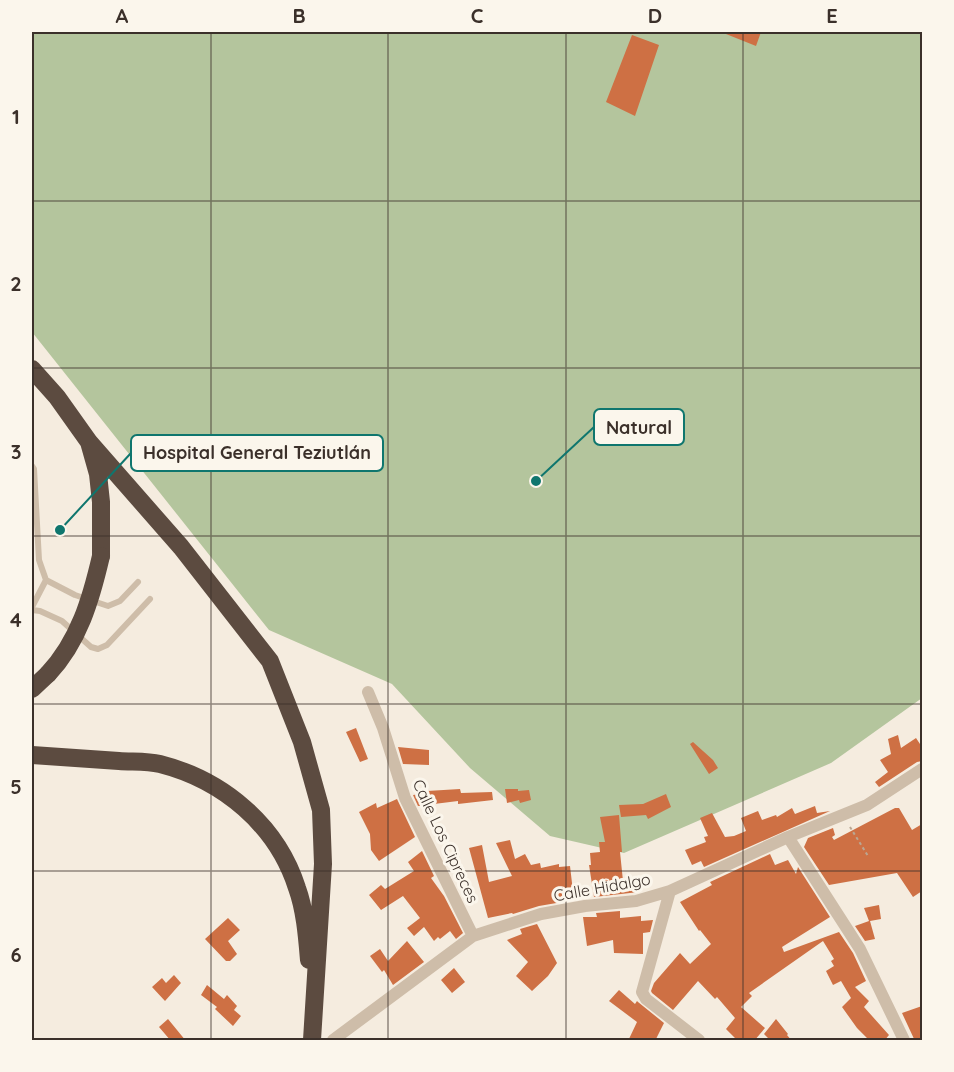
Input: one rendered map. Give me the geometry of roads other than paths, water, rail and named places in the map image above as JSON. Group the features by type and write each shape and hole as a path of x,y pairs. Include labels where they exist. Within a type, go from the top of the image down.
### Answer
{"highway":[{"path":"32,369 57,397 89,442 181,547 270,661 302,741 321,810 322,894 312,1041"},
{"path":"32,689 63,656 82,622 101,556 101,502 98,474 89,442"},
{"path":"32,755 158,764 192,775 222,791 246,808 271,838 291,871 298,890 306,932 313,1010"}],"street":[{"name":"Calle Los Cipreces","path":"368,692 383,728 405,798 473,936"},
{"name":"Calle Hidalgo","path":"333,1041 473,936 541,914 585,906 636,901 670,891 788,837 867,805 922,769"},
{"path":"788,837 860,949 904,1041"},
{"path":"670,891 642,985 642,992 646,999 699,1041"}],"lane":[{"path":"32,466 39,560 46,580 75,595 108,606 120,601 138,582"},
{"path":"46,580 32,609 62,621 91,647 98,649 107,645 150,599"}],"place":[{"name":"Natural","path":"536,481"},
{"name":"Hospital General Teziutlán","path":"60,530"}]}
